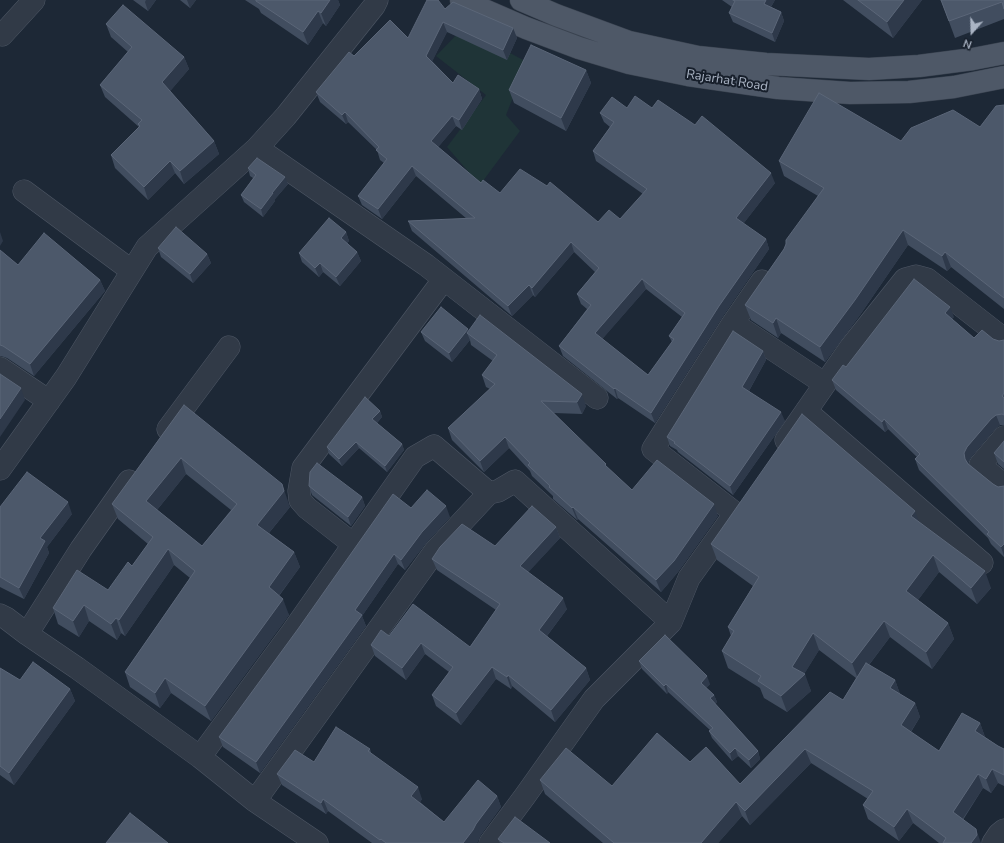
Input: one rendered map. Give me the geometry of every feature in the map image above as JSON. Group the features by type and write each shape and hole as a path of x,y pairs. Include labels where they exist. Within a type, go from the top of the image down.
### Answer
{"main road":[{"name":"Rajarhat Road","path":"460,0 526,28 579,48 630,63 688,75 763,86 850,94 909,92 954,87 1004,77"},
{"name":"Rajarhat Road","path":"521,0 556,15 629,42 698,57 766,64 869,69 919,66 973,59 1004,53"}],"street":[{"path":"2,35 34,0"},
{"path":"0,469 66,377 147,247 257,148 286,116 374,6 377,0"},
{"path":"257,148 444,278 597,398"},
{"path":"24,191 132,271"},
{"path":"490,843 594,699 671,622 690,578 740,507 653,449 734,323 775,263"},
{"path":"776,456 850,348 905,279 916,276 927,279 1004,339"},
{"path":"353,544 307,508 300,500 299,491 303,468 444,278"},
{"path":"734,323 825,384"},
{"path":"155,446 229,347"},
{"path":"0,368 49,401"},
{"path":"806,411 982,563"},
{"path":"1004,437 980,466 1004,484"},
{"path":"200,757 243,700 415,457 434,446 489,493"},
{"path":"27,634 80,549 141,465"},
{"path":"255,801 434,550 489,493 498,491 515,481 671,622"},
{"path":"0,615 200,757 255,801 317,843"},
{"path":"993,843 999,834 1004,830"}],"green space":[{"path":"463,28 527,62 506,115 520,131 480,185 447,147 486,95 436,56"}],"building":[{"path":"256,0 330,0 321,13 318,11 303,32"},
{"path":"427,0 438,0 445,9 453,2 513,28 503,50 443,22 426,56 453,83 458,75 479,89 459,120 452,116 431,141 481,183 483,180 500,193 520,169 547,186 550,182 598,222 609,210 620,219 647,189 593,151 614,122 600,113 612,97 627,108 635,96 652,108 658,100 695,125 702,116 771,173 736,218 766,239 719,306 651,413 615,388 614,389 559,346 591,305 577,294 599,268 571,242 532,288 529,285 508,306 408,221 475,218 412,166 378,209 358,196 387,159 376,150 379,147 345,112 342,115 316,92 349,52 354,56 390,20 408,38","holes":["642,279 685,313 669,336 674,339 648,375 595,333"]},
{"path":"733,0 766,0 764,4 781,12 772,33 729,13 735,1"},
{"path":"858,0 904,0 887,22"},
{"path":"941,0 1004,0 1004,9 1002,2 949,21"},
{"path":"123,5 184,57 162,82 214,141 180,171 170,161 144,187 111,155 140,126 138,124 142,120 100,85 132,47 106,24"},
{"path":"531,45 586,70 561,118 509,90"},
{"path":"819,93 901,141 911,128 953,110 980,127 996,106 1004,105 1004,298 945,252 942,256 903,230 855,300 820,347 776,318 773,323 745,305 784,249 786,240 824,188 779,161"},
{"path":"257,158 285,177 261,209 241,195 256,175 248,168"},
{"path":"329,218 346,232 341,238 357,252 336,277 320,263 315,268 299,253"},
{"path":"176,227 207,254 190,274 158,248"},
{"path":"44,233 100,280 30,364 0,345 0,250 18,265"},
{"path":"914,279 950,307 945,313 974,338 982,330 993,339 999,341 1004,340 1004,393 1002,396 1004,398 1004,415 996,415 991,419 967,447 964,453 968,464 993,484 998,487 1004,486 1004,544 1001,547 987,534 989,532 915,459 920,454 884,419 882,422 832,380 843,365 846,367"},
{"path":"441,307 468,329 449,353 421,332"},
{"path":"480,315 582,394 577,402 541,401 632,490 657,460 714,504 674,561 656,580 549,487 550,486 528,465 530,463 505,437 480,461 448,428 495,384 482,375 497,355 467,333"},
{"path":"733,331 763,351 742,387 781,412 730,486 667,437"},
{"path":"0,374 21,388 0,419"},
{"path":"365,397 380,411 372,419 402,444 385,466 356,442 339,459 327,447"},
{"path":"184,405 282,484 284,491 257,525 294,552 269,587 283,599 205,706 165,678 155,693 125,672 195,571 168,549 119,620 116,618 111,624 84,605 73,621 53,608 77,570 108,590 128,562 132,566 153,537 112,504","holes":["181,458 237,504 202,546 146,501"]},
{"path":"802,414 915,511 911,516 985,571 971,588 933,555 906,591 948,623 926,652 884,621 852,663 813,633 792,667 805,674 781,696 758,681 761,676 722,651 734,631 728,627 759,577 711,544"},
{"path":"1004,441 1004,462 994,453"},
{"path":"317,463 362,497 348,517 309,486 310,472"},
{"path":"27,472 68,502 40,538 45,541 19,588 0,577 0,507"},
{"path":"427,490 446,506 422,532 401,560 394,554 355,610 362,615 256,762 219,737 298,629 393,494 411,508"},
{"path":"532,506 556,527 520,566 563,598 539,630 586,668 551,710 508,675 507,677 492,667 456,713 432,695 453,667 421,643 402,668 371,645 381,630 389,636 413,604 470,647 500,604 432,559 440,547 462,524 495,546"},
{"path":"665,635 707,676 701,683 714,695 710,698 758,751 749,760 735,748 730,753 709,731 713,728 666,684 664,686 639,661"},
{"path":"33,662 70,689 9,773 0,766 0,668 20,680"},
{"path":"866,663 895,680 890,688 915,703 901,725 939,751 962,713 980,723 975,731 1004,749 1004,775 992,769 986,779 978,774 953,812 976,829 977,835 971,843 943,843 946,838 907,809 894,827 863,805 873,791 805,749 745,811 736,802 701,843 614,843 540,780 566,748 612,786 657,733 690,762 706,747 740,784 830,692 843,700"},
{"path":"336,727 370,749 368,751 418,787 411,796 444,822 478,780 497,796 463,843 386,843 323,799 321,803 277,774 295,750 314,762"},
{"path":"130,813 168,843 106,843"},
{"path":"515,817 550,843 504,843 498,839"}]}
